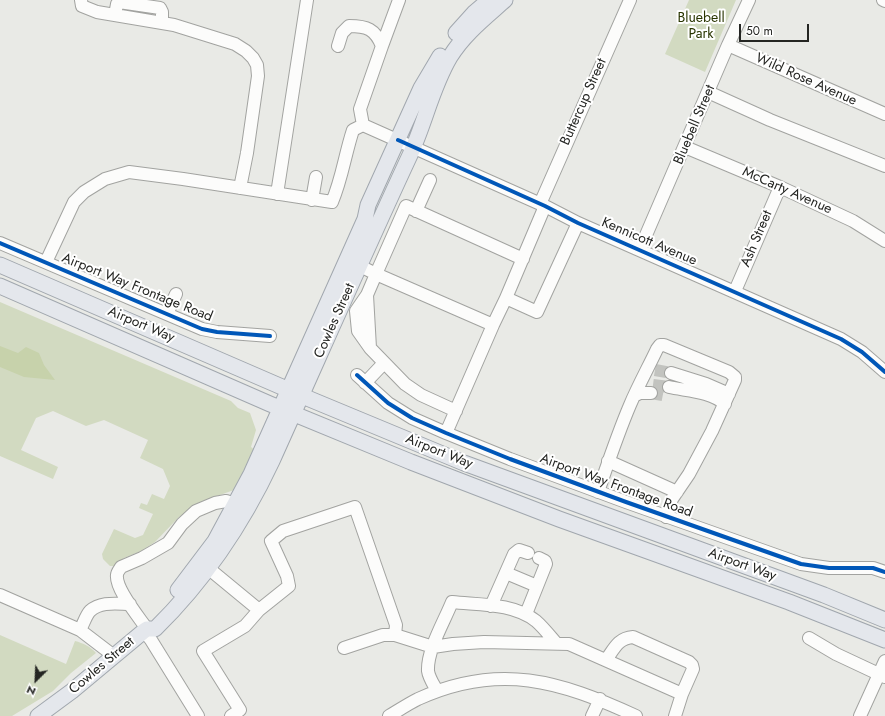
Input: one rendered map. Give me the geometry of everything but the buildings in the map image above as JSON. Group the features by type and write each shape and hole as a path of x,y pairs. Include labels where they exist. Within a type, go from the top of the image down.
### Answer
{"main road":[{"name":"Cowles Street","path":"353,263 368,205 421,88 444,49 459,29 489,0"},
{"name":"Cowles Street","path":"38,716 72,691 114,656 171,614 204,565 236,529 260,488 287,411 353,263 414,148 440,76 451,55 471,31 505,0"},
{"name":"Airport Way","path":"0,265 295,392 464,462 824,595 885,620"},
{"name":"Airport Way","path":"0,286 287,411 418,465 574,524 789,602 885,640"},
{"name":"Cowles Street","path":"204,565 215,541 251,474 287,411"}],"street":[{"path":"80,0 82,6 97,12 174,25 235,44 246,51 253,58 257,65 258,76 247,153 240,188"},
{"path":"277,194 307,0"},
{"path":"46,262 74,202 84,192 105,179 129,172 332,202 339,186 343,163 353,130 363,125 360,109 399,0"},
{"name":"Buttercup Street","path":"446,433 523,259 543,205 630,0"},
{"name":"Bluebell Street","path":"640,249 749,0"},
{"path":"338,46 342,33 349,26 362,26 371,30 378,36 382,46"},
{"name":"Wild Rose Avenue","path":"728,45 885,114"},
{"path":"708,92 777,123 885,166"},
{"name":"Kennicott Avenue","path":"363,125 543,205 578,223 640,249 841,339 862,352 885,372"},
{"name":"McCarty Avenue","path":"685,147 780,187 853,221 885,241"},
{"path":"312,200 316,177"},
{"path":"416,211 430,180"},
{"name":"Ash Street","path":"735,291 780,187"},
{"path":"456,411 421,395 405,384 370,348 367,295 376,274 406,206 523,259"},
{"path":"506,298 537,312 578,223"},
{"name":"Airport Way Frontage Road","path":"0,243 202,329 217,332 270,336"},
{"path":"353,263 493,325"},
{"path":"167,314 176,294"},
{"path":"598,492 607,469 608,461 648,380 657,349 660,345 664,345 729,372 735,377 725,403 689,474 672,499 666,516"},
{"name":"Airport Way Frontage Road","path":"384,363 361,379 388,403 412,418 446,433 598,492 801,564 829,568 873,568 885,572"},
{"path":"669,383 713,405 725,403"},
{"path":"669,383 712,389 725,403"},
{"path":"669,383 706,384 725,403"},
{"path":"608,461 677,492"},
{"path":"198,716 151,640 148,630 130,604 124,599 117,581 117,575 121,567 142,558 168,543 182,524 196,511 215,503 226,501 235,504"},
{"path":"231,716 240,710 203,651 245,626 259,610 289,586 287,576 271,542 283,531 355,507 396,626 395,634"},
{"path":"491,606 514,554 519,550 545,560 546,564 526,614"},
{"path":"204,565 259,610"},
{"path":"506,573 537,586"},
{"path":"0,595 80,630 114,656"},
{"path":"437,691 428,672 433,647 452,602 510,608 526,614 536,621 556,643"},
{"path":"80,630 90,611 101,605 112,603 130,604"},
{"path":"344,648 383,634 395,634 433,647 484,642 569,644 682,694"},
{"path":"606,660 619,642 625,638 632,637 689,662 693,669 682,694 675,716"},
{"path":"809,638 836,654 882,676"},
{"path":"860,716 882,676 885,661"},
{"path":"389,716 417,700 437,691 459,684 487,679 514,678 537,681 562,687 600,699 636,716"},
{"path":"592,716 600,699"}],"green space":[{"name":"Bluebell Park","path":"689,0 736,0 705,72 665,54"},
{"path":"0,302 231,401 238,408 250,413 256,430 251,447 255,450 234,490 203,501 179,517 155,542 141,551 124,558 114,566 110,566 103,559 102,554 114,529 135,538 143,535 153,514 139,508 141,503 147,505 152,494 164,499 170,486 163,469 140,458 148,440 104,420 86,426 53,411 36,418 21,450 58,467 53,479 0,456"},
{"path":"0,346 18,353 26,347 39,353 44,365 55,380 24,377 0,367"},
{"path":"0,635 66,664 75,641 87,646 96,653 71,673 53,691 12,716 0,716"}],"tunnel":[{"path":"655,370 671,373"},
{"path":"653,385 669,387"},
{"path":"651,393 667,396"}],"cycle path":[{"path":"398,140 545,206 578,223 841,339 862,352 885,372"},
{"path":"0,243 202,329 217,332 270,336"},
{"path":"357,375 388,403 412,418 510,459 801,564 829,568 873,568 885,572"}]}
